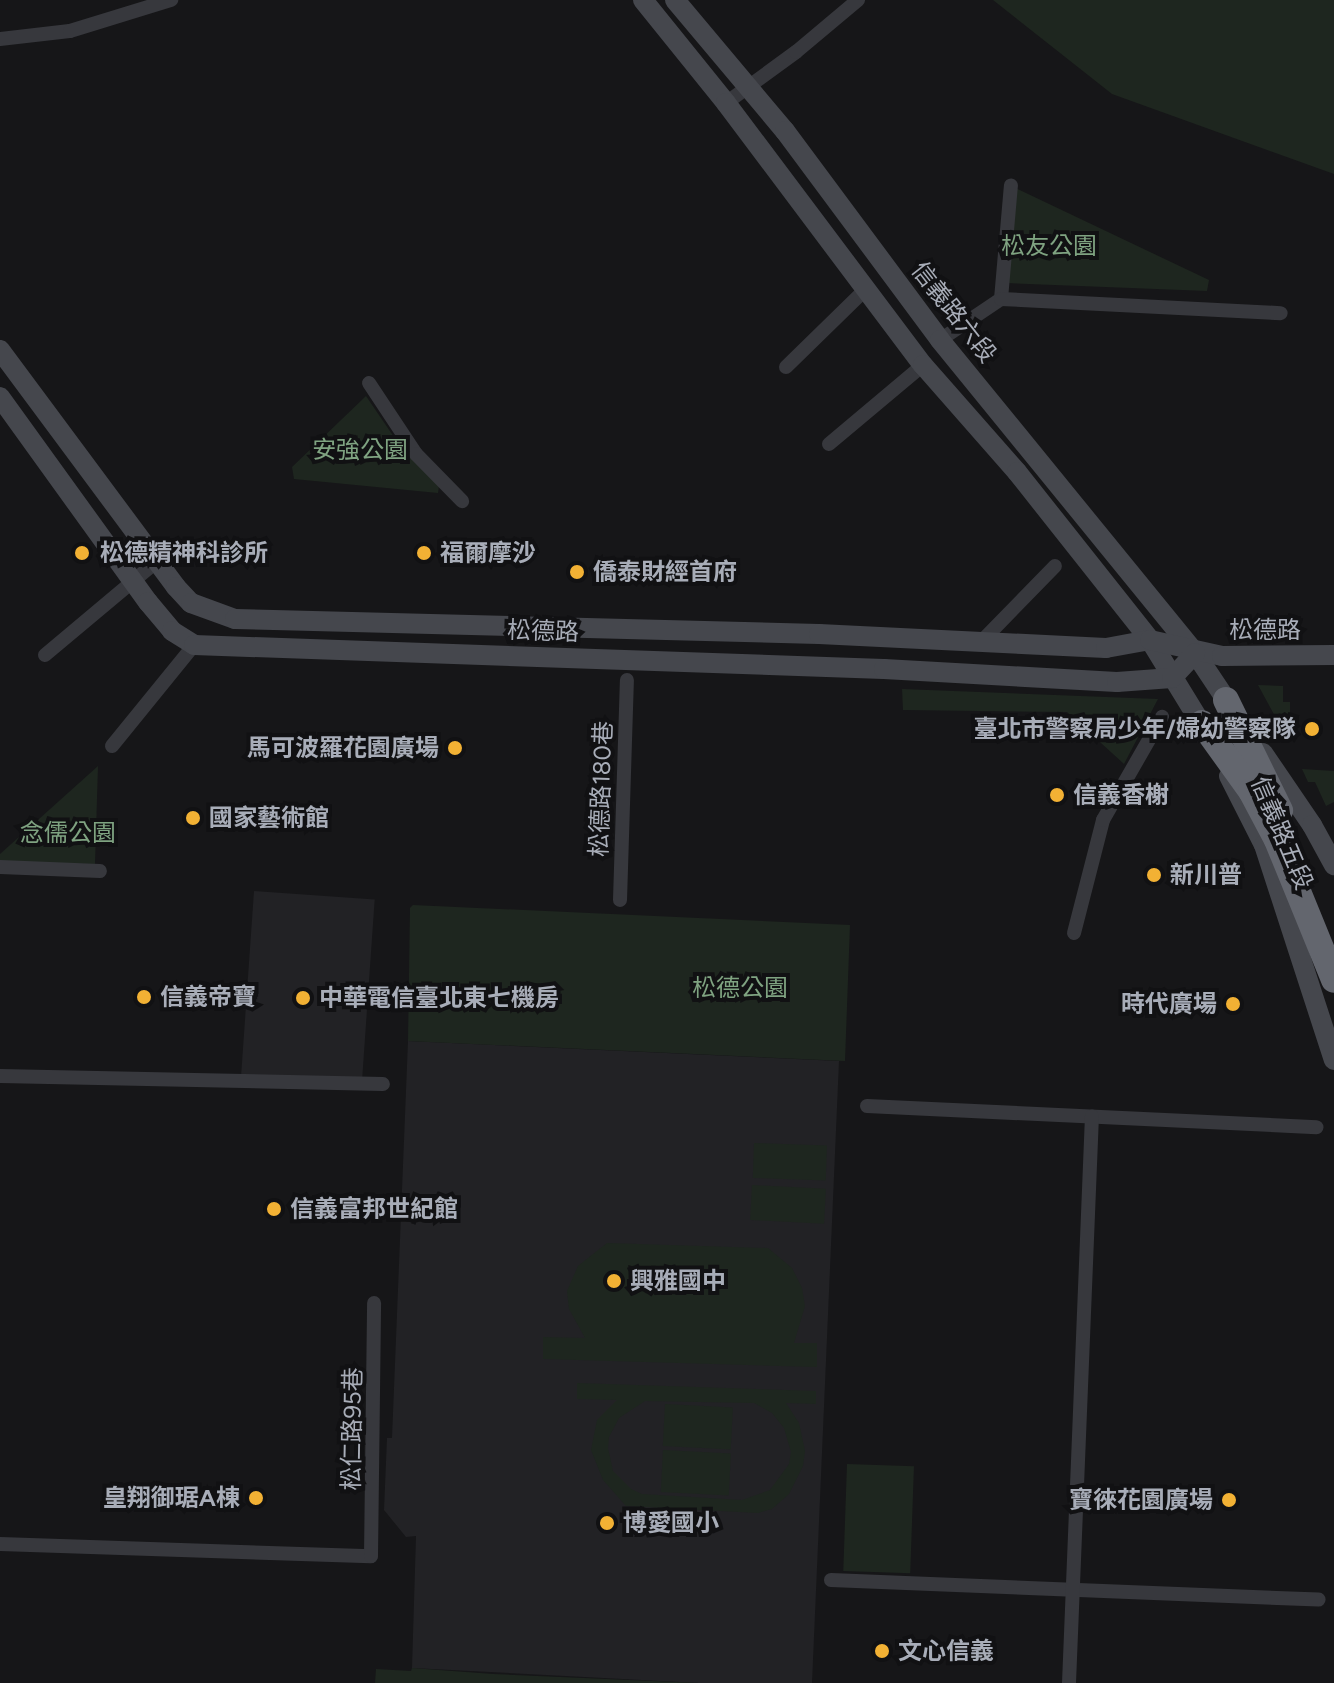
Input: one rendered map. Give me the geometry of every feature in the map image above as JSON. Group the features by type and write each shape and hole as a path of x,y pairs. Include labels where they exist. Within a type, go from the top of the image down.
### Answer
{"highway":[{"path":"1226,700 1334,925"},
{"path":"1202,723 1251,791 1277,840 1320,937 1334,980"}],"main road":[{"path":"643,0 726,103 923,365 1017,472 1150,640"},
{"name":"信義路六段","path":"675,0 749,87 940,340 1195,653"},
{"name":"松德路","path":"0,350 156,562 191,603 235,619 819,634 1106,648 1150,640 1195,653 1240,657 1334,655"},
{"path":"0,397 172,631 194,645"},
{"name":"信義路五段","path":"1150,640 1202,723 1264,845 1334,1060"},
{"name":"松德路","path":"194,645 884,669 1117,682 1172,678 1195,653"},
{"name":"信義路五段","path":"1195,653 1312,825 1334,865"}],"street":[{"path":"0,39 70,31 171,0"},
{"path":"726,103 855,1"},
{"path":"1001,299 1011,185"},
{"path":"786,367 867,288"},
{"path":"940,340 1001,299 1281,313"},
{"path":"829,444 923,365"},
{"path":"369,383 416,454 462,501"},
{"path":"45,655 156,562"},
{"path":"981,642 1055,566"},
{"path":"112,746 194,645"},
{"name":"松德路180巷","path":"620,900 627,680"},
{"path":"1074,933 1103,820 1162,717"},
{"path":"0,867 100,871"},
{"path":"0,1076 383,1084"},
{"path":"867,1106 1317,1127"},
{"path":"1069,1683 1092,1116"},
{"name":"松仁路95巷","path":"0,1544 371,1556 374,1303"},
{"path":"831,1580 1319,1600"}],"shaded area":[{"name":"中華電信臺北東七機房","path":"254,891 375,899 362,1086 241,1078"},
{"path":"408,1041 839,1061 812,1683 699,1683 412,1668 416,1536 406,1537 384,1510 387,1438 392,1438"}],"green space":[{"path":"993,0 1334,0 1334,174 1112,94"},
{"name":"松友公園","path":"1011,186 1209,280 1207,291 1006,283"},
{"name":"安強公園","path":"366,396 398,443 439,486 438,493 294,479 292,467"},
{"path":"1258,685 1283,686 1283,702 1290,702 1290,719 1276,718"},
{"path":"902,689 1158,699 1124,764 1067,712 903,710"},
{"name":"念儒公園","path":"98,766 95,864 0,862 0,854"},
{"path":"1302,769 1334,771 1334,802 1326,806 1315,782 1308,782"},
{"name":"松德公園","path":"413,905 850,925 845,1061 408,1041 410,908"},
{"path":"754,1143 827,1146 826,1181 753,1178"},
{"path":"752,1185 826,1189 824,1224 750,1220"},
{"path":"607,1243 768,1248 792,1268 802,1288 805,1306 794,1343 817,1343 817,1367 543,1359 543,1337 585,1338 569,1309 567,1291 578,1266"},
{"path":"577,1383 816,1391 816,1404 786,1403 799,1423 805,1451 803,1466 789,1494 772,1509 758,1513 626,1506 603,1480 591,1450 597,1420 617,1400 577,1399","holes":["645,1401 754,1403 772,1413 784,1428 791,1452 789,1464 770,1490 742,1500 642,1494 631,1489 613,1471 609,1437 619,1418"]},
{"path":"665,1404 733,1408 731,1450 663,1446"},
{"path":"663,1450 731,1454 729,1496 661,1492"},
{"path":"847,1464 914,1466 910,1573 843,1571"},
{"path":"412,1668 699,1683 375,1683 376,1669 411,1671"}],"place":[{"name":"松德精神科診所","path":"82,553"},
{"name":"福爾摩沙","path":"424,553"},
{"name":"僑泰財經首府","path":"577,572"},
{"name":"臺北市警察局少年/婦幼警察隊","path":"1312,729"},
{"name":"馬可波羅花園廣場","path":"455,748"},
{"name":"信義香榭","path":"1057,795"},
{"name":"國家藝術館","path":"193,818"},
{"name":"新川普","path":"1154,875"},
{"name":"信義帝寶","path":"144,997"},
{"name":"中華電信臺北東七機房","path":"303,998"},
{"name":"時代廣場","path":"1233,1004"},
{"name":"信義富邦世紀館","path":"274,1209"},
{"name":"興雅國中","path":"614,1281"},
{"name":"皇翔御琚A棟","path":"256,1498"},
{"name":"寶徠花園廣場","path":"1229,1500"},
{"name":"博愛國小","path":"607,1523"},
{"name":"文心信義","path":"882,1651"}]}
